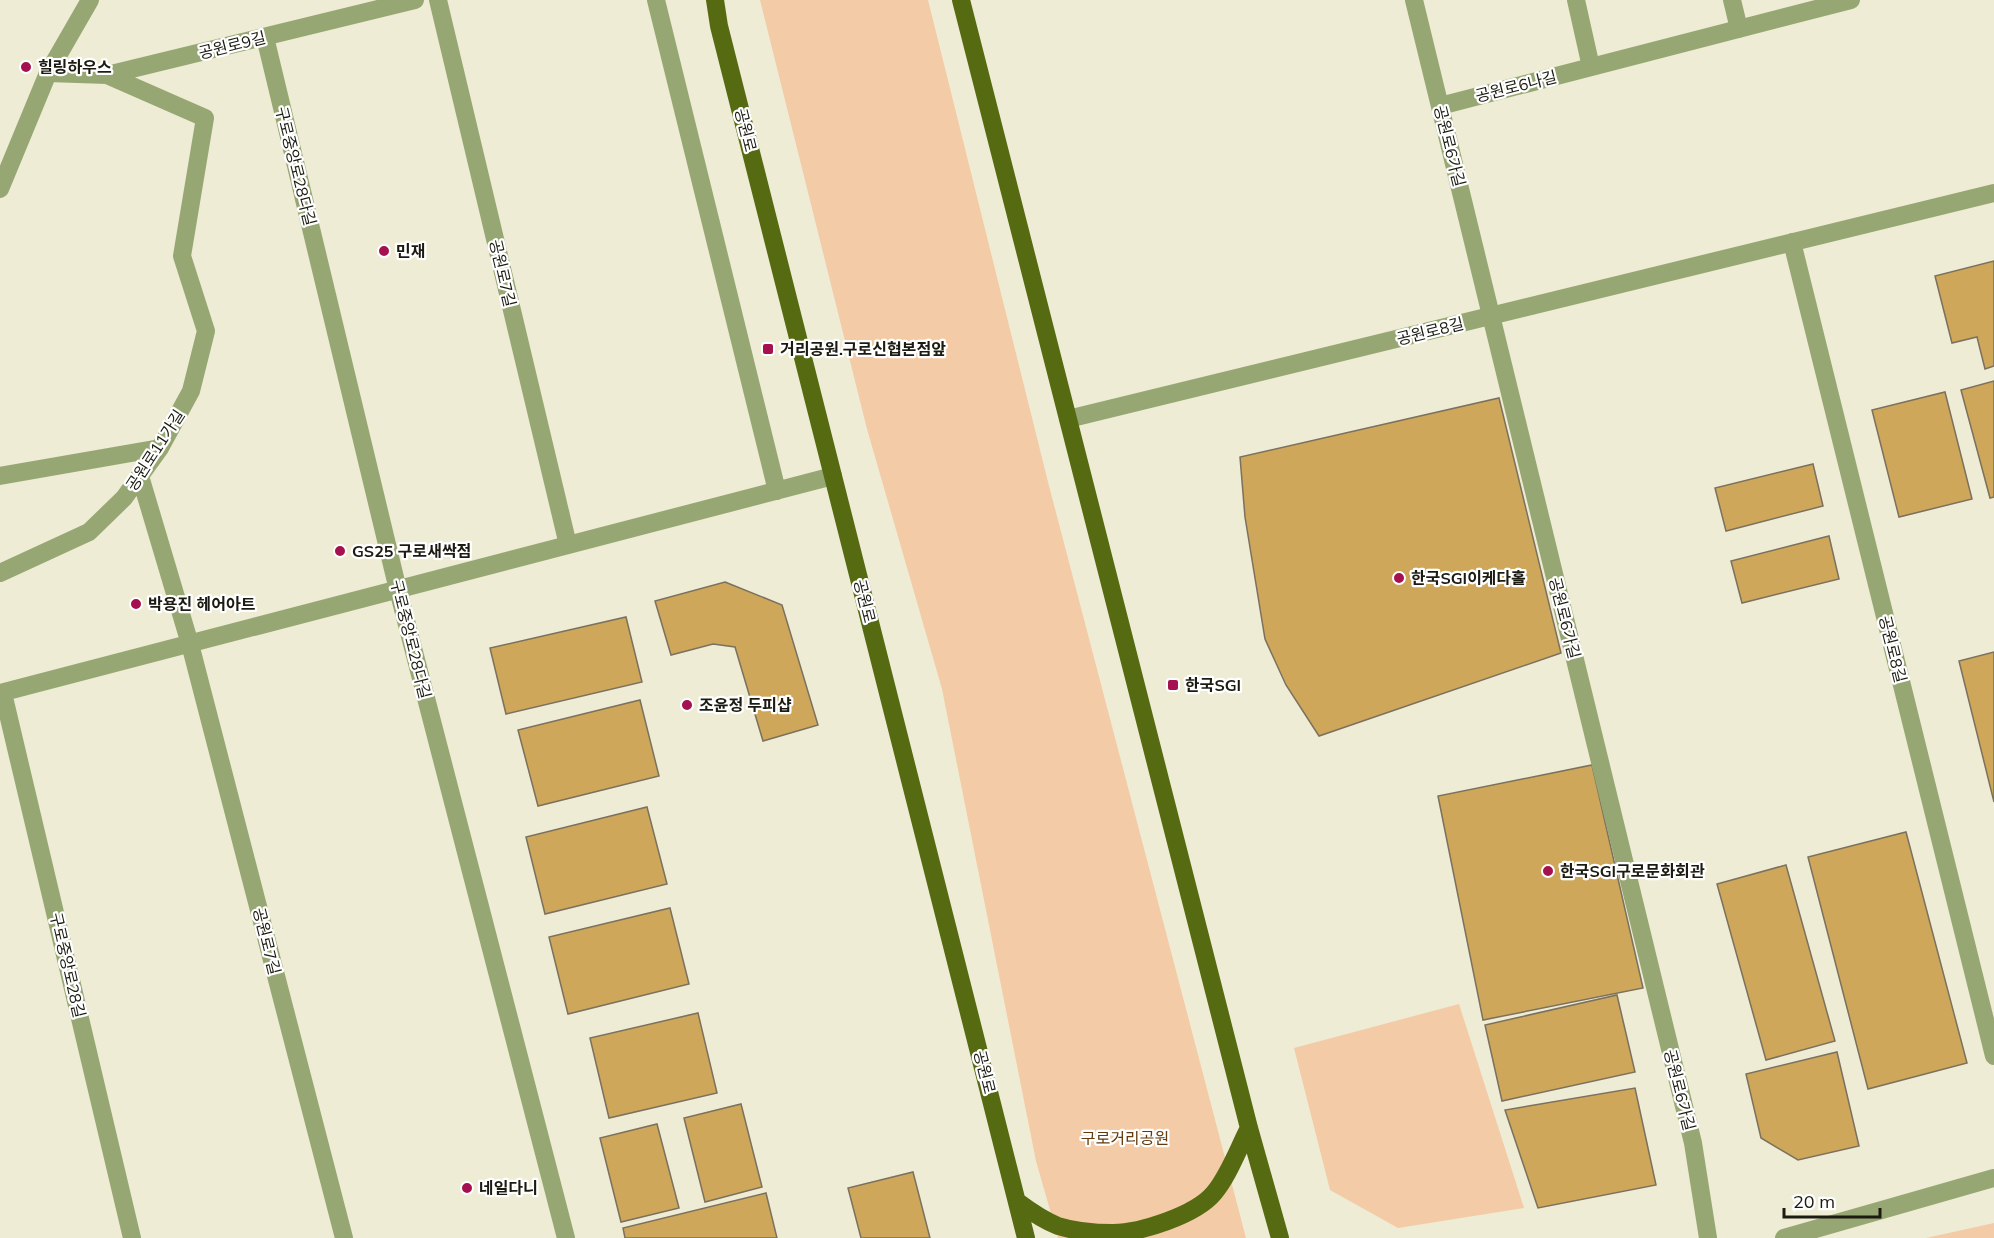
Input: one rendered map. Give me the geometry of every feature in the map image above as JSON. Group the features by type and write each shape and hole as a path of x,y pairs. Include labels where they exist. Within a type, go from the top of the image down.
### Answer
{"main road":[{"name":"공원로","path":"715,0 719,26 1026,1238"},
{"path":"961,0 1249,1128 1280,1238"},
{"path":"1018,1202 1036,1215 1058,1226 1084,1231 1115,1233 1155,1225 1187,1214 1213,1194 1249,1128"}],"street":[{"path":"0,189 48,73 90,0"},
{"name":"공원로9길","path":"48,73 107,75 415,0"},
{"name":"공원로7길","path":"438,0 568,545"},
{"path":"656,0 777,491"},
{"name":"공원로6가길","path":"1414,0 1693,1143 1708,1238"},
{"path":"1576,0 1591,67"},
{"path":"1732,0 1739,29"},
{"name":"공원로6나길","path":"1440,106 1851,0"},
{"name":"구로중앙로28다길","path":"265,37 398,590 566,1238"},
{"name":"공원로11가길","path":"0,573 89,532 124,498 160,448 191,392 206,331 182,256 205,118 107,75"},
{"name":"공원로8길","path":"1068,419 1994,193"},
{"name":"공원로8길","path":"1792,242 1994,1056"},
{"path":"0,476 160,448"},
{"name":"공원로7길","path":"140,476 190,644 344,1238"},
{"path":"1,693 834,476"},
{"name":"구로중앙로28길","path":"1,693 132,1238"},
{"path":"1784,1238 1994,1178"}],"green space":[{"name":"구로거리공원","path":"760,0 928,0 1048,482 1246,1238 1058,1238 1036,1161 942,689 867,429"},
{"path":"1459,1004 1524,1208 1398,1228 1330,1190 1294,1048"},
{"path":"1994,1223 1994,1238 1926,1238"}],"building":[{"path":"1994,261 1994,366 1985,369 1977,337 1952,343 1935,276"},
{"path":"1994,381 1994,497 1990,498 1961,390"},
{"path":"1945,392 1972,499 1899,517 1872,410"},
{"name":"한국SGI이케다홀","path":"1499,398 1561,653 1319,736 1286,685 1265,639 1245,517 1240,457"},
{"path":"1813,464 1823,506 1726,531 1715,488"},
{"path":"1829,536 1839,579 1742,603 1731,561"},
{"path":"725,582 782,605 818,725 763,741 735,647 713,644 671,655 655,601"},
{"path":"626,617 642,682 506,714 490,648"},
{"path":"1994,652 1994,802 1959,661"},
{"path":"640,700 659,776 538,806 518,730"},
{"path":"1592,765 1643,988 1483,1020 1438,796"},
{"path":"647,807 667,884 545,914 526,837"},
{"path":"1906,832 1967,1063 1868,1089 1808,857"},
{"path":"1786,865 1835,1041 1766,1060 1717,884"},
{"path":"670,908 689,984 568,1014 549,937"},
{"path":"1617,995 1635,1072 1502,1101 1485,1025"},
{"path":"698,1013 717,1093 609,1118 590,1038"},
{"path":"1837,1052 1859,1146 1798,1160 1761,1138 1746,1074"},
{"path":"1635,1088 1656,1185 1538,1208 1505,1110"},
{"path":"741,1104 762,1187 705,1202 684,1118"},
{"path":"657,1124 679,1208 621,1222 600,1138"},
{"path":"913,1172 930,1238 861,1238 848,1188"},
{"path":"766,1193 777,1238 625,1238 623,1228"}],"place":[{"name":"힐링하우스","path":"26,67"},
{"name":"민재","path":"384,251"},
{"name":"거리공원.구로신협본점앞","path":"768,349"},
{"name":"GS25 구로새싹점","path":"340,551"},
{"name":"한국SGI이케다홀","path":"1399,578"},
{"name":"박용진 헤어아트","path":"136,604"},
{"name":"한국SGI","path":"1173,685"},
{"name":"조윤정 두피샵","path":"687,705"},
{"name":"한국SGI구로문화회관","path":"1548,871"},
{"name":"네일다니","path":"467,1188"}]}
